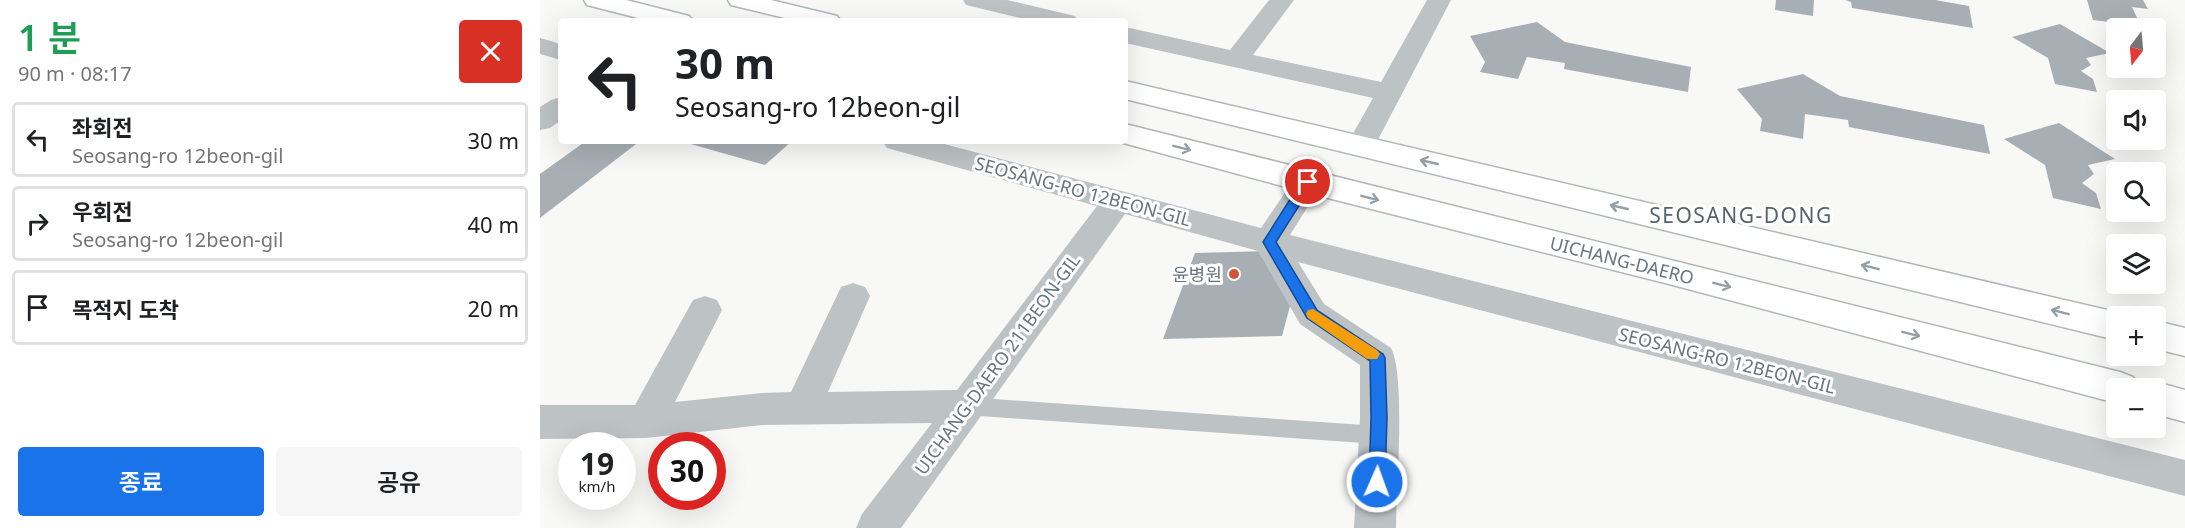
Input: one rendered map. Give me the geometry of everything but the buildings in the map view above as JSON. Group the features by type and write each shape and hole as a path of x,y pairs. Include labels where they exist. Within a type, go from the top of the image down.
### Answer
{"main road":[{"path":"596,0 668,18"},
{"path":"740,0 815,18"},
{"path":"1128,91 2106,324"},
{"name":"UICHANG-DAERO","path":"1128,135 2106,384"},
{"path":"2166,337 2185,342"},
{"path":"2166,401 2185,406"}],"street":[{"path":"975,0 1053,18"},
{"path":"1236,60 1282,0"},
{"path":"1361,146 1439,0"},
{"path":"1128,36 1390,93"},
{"path":"540,46 558,51"},
{"path":"540,121 558,108"},
{"name":"SEOSANG-RO 12BEON-GIL","path":"908,144 1269,242 2185,478"},
{"path":"1308,182 1269,242 1312,314 1378,358 1375,528"},
{"name":"UICHANG-DAERO 211BEON-GIL","path":"877,528 1118,200"},
{"path":"802,409 853,296"},
{"path":"646,421 705,310"},
{"path":"540,422 646,421 762,409 966,406"}],"lane":[{"path":"966,406 1378,435"}],"slow traffic":[{"path":"1313,314 1372,354"}],"place":[{"name":"윤병원","path":"1234,274"}],"district":[{"name":"SEOSANG-DONG","path":"1741,215"}],"route":[{"path":"1308,182 1269,242 1312,314 1378,358 1377,482"}]}
